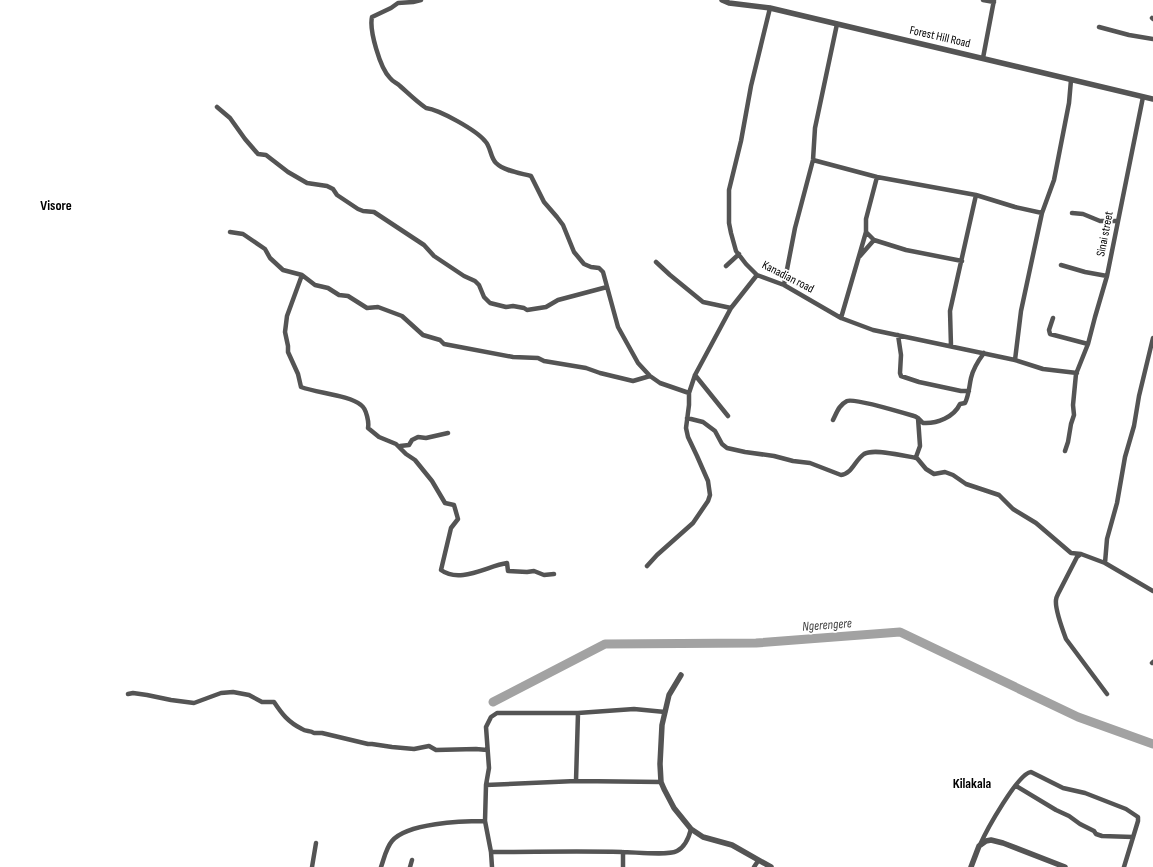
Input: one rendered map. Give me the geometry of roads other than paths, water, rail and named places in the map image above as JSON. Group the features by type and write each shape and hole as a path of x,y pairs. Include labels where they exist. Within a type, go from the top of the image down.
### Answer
{"street":[{"path":"421,0 398,3 372,17 370,24 372,40 376,45 384,70 389,78 426,108 434,109 439,113 458,121 482,137 487,142 493,160 496,163 504,168 530,176 544,202 563,225 574,252 584,264 599,268 606,277 607,287 618,327 638,363 650,376 660,382 689,392"},
{"name":"Forest Hill Road","path":"722,0 729,3 770,8 1153,99"},
{"path":"982,0 994,1 983,58"},
{"name":"Kanadian road","path":"770,8 751,86 741,141 729,190 729,223 735,246 739,254 757,275 784,286 841,318 873,330 1016,360 1043,369 1077,373"},
{"path":"784,286 795,228 813,160 815,128 837,24"},
{"path":"1099,27 1129,35 1153,39"},
{"path":"1016,360 1021,311 1042,213 1054,180 1071,80"},
{"name":"Sinai street","path":"1065,451 1068,442 1070,424 1074,415 1073,405 1077,373 1088,344 1107,276 1143,97"},
{"path":"217,107 230,118 258,154 266,155 288,172 307,183 327,186 333,189 337,195 358,209 374,212 424,246 434,256 464,276 475,281 484,298 490,303 506,307 513,306 524,308 527,310 538,309 546,307 558,300 607,287"},
{"path":"813,160 877,177 976,195 1015,207 1042,213"},
{"path":"841,318 866,232 866,219 877,177"},
{"path":"951,346 950,311 976,195"},
{"path":"1072,213 1082,214 1100,221 1118,221"},
{"path":"230,232 243,234 265,250 270,258 282,270 302,275 316,285 328,288 339,295 348,296 368,308 378,307 402,316 423,335 440,340 444,344 513,356 538,358 544,361 586,368 633,381 650,376"},
{"path":"866,232 874,240 906,250 962,261"},
{"path":"858,257 874,240"},
{"path":"726,266 739,254"},
{"path":"656,262 703,302 731,308"},
{"path":"1062,265 1085,272 1107,276"},
{"path":"302,275 287,316 284,332 288,352 298,374 301,387 350,399 361,404 367,416 369,423 368,428 379,438 400,446 406,454 418,462 432,481 445,503 454,505 458,519 451,528 441,568 442,570 446,573 462,576 507,563 508,571 534,571 544,575 554,574"},
{"path":"647,566 657,555 693,523 706,506 710,491 706,476 688,437 686,428 689,392 695,375 731,308 757,275"},
{"path":"1053,318 1049,330 1050,334 1088,344"},
{"path":"898,335 901,355 901,376 919,382 960,391 969,391"},
{"path":"1105,563 1107,539 1153,338"},
{"path":"833,420 840,406 848,401 869,404 918,418 923,423 934,422 946,418 955,412 960,404 965,403 971,377 984,353"},
{"path":"695,375 728,416"},
{"path":"687,418 703,422 715,432 722,444 727,448 810,463 842,476 847,474 859,458 868,453 880,452 916,458 934,474 945,472 953,475 966,484 999,495 1013,509 1036,523 1071,553 1081,554 1105,563 1153,591"},
{"path":"916,458 920,446 918,418"},
{"path":"400,446 409,445 412,440 418,437 426,438 448,433"},
{"path":"1081,554 1078,556 1056,600 1062,629 1066,639 1107,694"},
{"path":"680,676 668,695 662,725 660,746 661,782 674,808 691,829 703,837 732,845 771,867"},
{"path":"128,694 140,694 194,703 221,693 240,692 262,702 274,702 283,716 303,730 314,733 322,733 368,744 409,749 419,749 429,746 436,750 487,750"},
{"path":"492,867 491,852 485,821 486,785 489,768 486,727 491,717 497,713 578,713 634,709 665,712"},
{"path":"576,781 578,713"},
{"path":"971,867 978,848 996,814 1024,774 1031,772 1063,788 1085,793 1126,809 1138,817 1134,837 1124,867"},
{"path":"486,785 576,781 661,782"},
{"path":"1016,786 1094,831 1096,834 1102,836 1134,837"},
{"path":"380,867 390,843 404,833 428,826 467,821 485,821"},
{"path":"491,852 673,853 681,849 686,842 691,829"},
{"path":"980,845 991,840 1003,843 1065,867"},
{"path":"312,867 316,843"},
{"path":"623,852 623,867"},
{"path":"410,867 412,860"},
{"path":"754,867 758,861"}],"waterway":[{"name":"Ngerengere","path":"493,702 605,644 756,643 900,632 1078,717 1153,744"}],"district":[{"name":"Visore","path":"56,205"},
{"name":"Kilakala","path":"972,783"}]}
